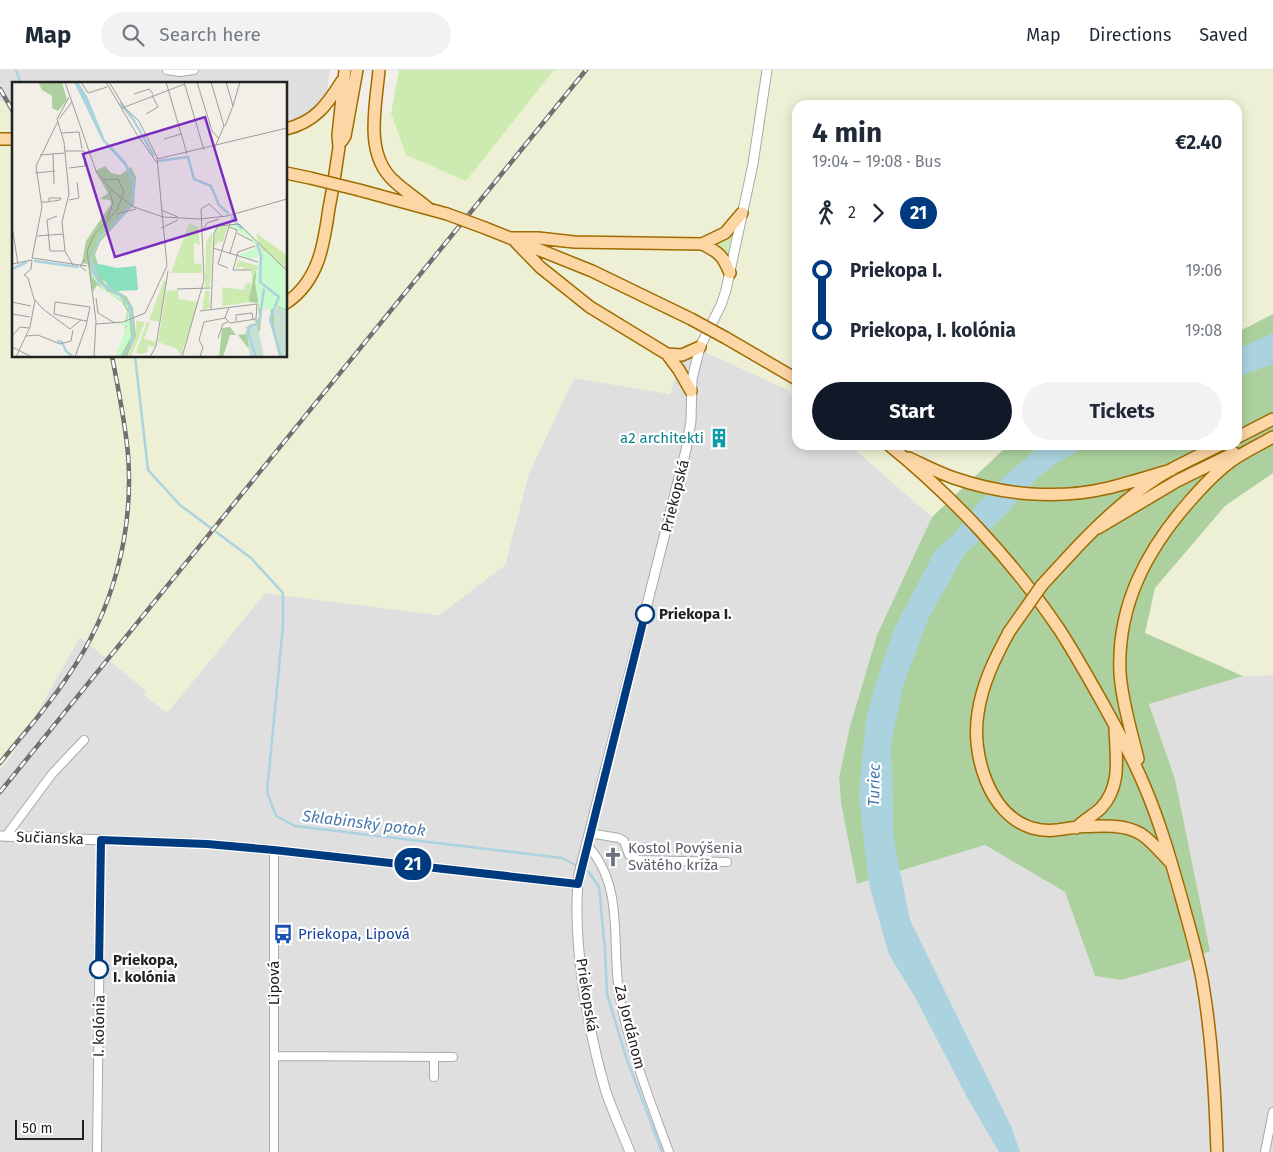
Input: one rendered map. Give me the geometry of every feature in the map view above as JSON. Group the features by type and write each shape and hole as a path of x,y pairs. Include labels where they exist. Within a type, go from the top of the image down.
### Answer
{"main road":[{"path":"339,147 345,136 357,70"},
{"path":"379,70 375,144 379,158 384,170 393,180 429,209"},
{"path":"288,301 307,284 320,257 324,241 339,147 338,135 344,74"},
{"path":"288,128 303,123 320,112 329,102 344,74"},
{"path":"288,173 447,214 512,238 616,282 691,319 792,376"},
{"path":"702,244 725,233 742,213"},
{"path":"512,238 538,238 574,242 702,244 715,250 724,258 730,273"},
{"path":"512,238 540,267 590,307 667,354 691,391"},
{"path":"667,354 682,355 700,347"},
{"path":"1242,435 1273,419"},
{"path":"1242,449 1273,437"},
{"path":"1217,1152 1214,1080 1202,978 1172,864 1144,785 1122,695 1120,672 1121,645 1125,617 1132,593 1143,566 1159,540 1200,489 1231,461 1273,437"},
{"path":"894,450 954,506 1001,554 1039,602 1058,628 1115,724 1144,785"},
{"path":"1172,864 1148,840 1129,828 1114,826 1076,828 1060,831 1044,830 1031,828 1016,820 999,805 984,776 979,758 977,715 989,672 1009,632 1042,585 1111,513 1136,493 1171,470 1210,450"},
{"path":"1098,528 1177,481 1240,450"},
{"path":"901,455 953,478 986,488 1016,493 1084,492 1108,488 1171,470"},
{"path":"1076,828 1100,808 1111,794 1115,783 1117,763 1115,724"}],"street":[{"path":"167,70 180,72 194,70"},
{"name":"Priekopská","path":"630,1152 607,1092 589,1017 580,958 578,879 686,450 691,421 691,391 700,347 721,305 730,273 753,164 767,70"},
{"path":"3,836 52,774 84,740"},
{"path":"589,833 619,838 624,841 629,855 639,860 727,862"},
{"name":"Sučianska","path":"3,836 207,844 578,879"},
{"name":"I. kolónia","path":"98,1152 101,840"},
{"name":"Za Jordánom","path":"586,844 599,862 608,881 613,902 617,987 621,1005 637,1062 669,1152"},
{"name":"Lipová","path":"274,850 274,1152"},
{"path":"274,1056 453,1057"},
{"path":"434,1057 434,1077"},
{"path":"1265,1152 1273,1112"}],"shaded area":[{"path":"0,70 330,70 327,91 314,109 291,122 288,122 288,82 12,82 12,102 0,101"},
{"path":"686,343 786,389 792,394 792,450 856,450 932,517 877,635 850,726 839,777 841,803 858,884 985,845 1065,892 1095,976 1121,980 1181,963 1209,951 1175,779 1149,703 1243,676 1273,675 1273,1152 0,1152 0,770 18,746 80,637 147,691 144,694 167,713 265,593 439,615 505,565 529,473 574,378 670,394"}],"green space":[{"path":"399,70 554,70 466,181 406,155 391,113"},
{"path":"554,70 1273,70 1273,314 1242,330 1242,100 792,100 792,394 786,389 686,343 670,394 574,378 529,473 505,565 439,615 265,593 167,713 144,695 147,691 80,637 18,746 0,770 0,101 12,102 12,358 288,358 288,122 313,109 391,113 407,155 466,181"},
{"path":"732,232 729,254 715,244"},
{"path":"1273,314 1273,473 1225,506 1155,588 1145,633 1243,676 1149,704 1175,779 1210,951 1181,963 1121,980 1095,976 1065,892 985,845 857,884 841,803 839,777 850,726 877,635 932,517 1003,450 1242,450 1242,330"},
{"path":"856,450 1003,450 932,517"},
{"path":"1273,473 1273,675 1243,676 1145,633 1155,588 1225,506"}],"water":[{"path":"1273,333 1273,364 1242,376 1242,347"},
{"name":"Turiec","path":"1035,450 1080,450 1058,462 1036,479 1007,513 964,555 928,619 903,686 891,745 894,841 910,920 1011,1126 1020,1152 999,1152 968,1099 915,997 889,955 869,884 859,798 867,714 895,627 935,551 955,533 978,503 1007,474"}],"waterway":[{"name":"Sklabinský potok","path":"16,70 20,82"},
{"name":"Sklabinský potok","path":"135,358 148,470 180,505 251,558 283,593 283,626 267,792 276,816 295,826 562,858 589,872 599,887 607,994 626,1057 662,1152"}],"railway":[{"path":"0,792 586,70"},
{"path":"0,89 12,110"},
{"path":"0,763 52,699 84,651 97,625 117,570 124,542 129,484 125,429 112,358"}],"bus line":[{"name":"21","path":"99,969 101,840 207,844 274,850 578,884 586,844 645,614"}],"place":[{"name":"a2 architekti","path":"719,438"},
{"name":"Priekopa I.","path":"645,614"},
{"name":"Kostol Povýšenia Svätého kríža","path":"613,857"},
{"name":"Priekopa, Lipová","path":"283,934"},
{"name":"Priekopa, I. kolónia","path":"99,969"}]}
